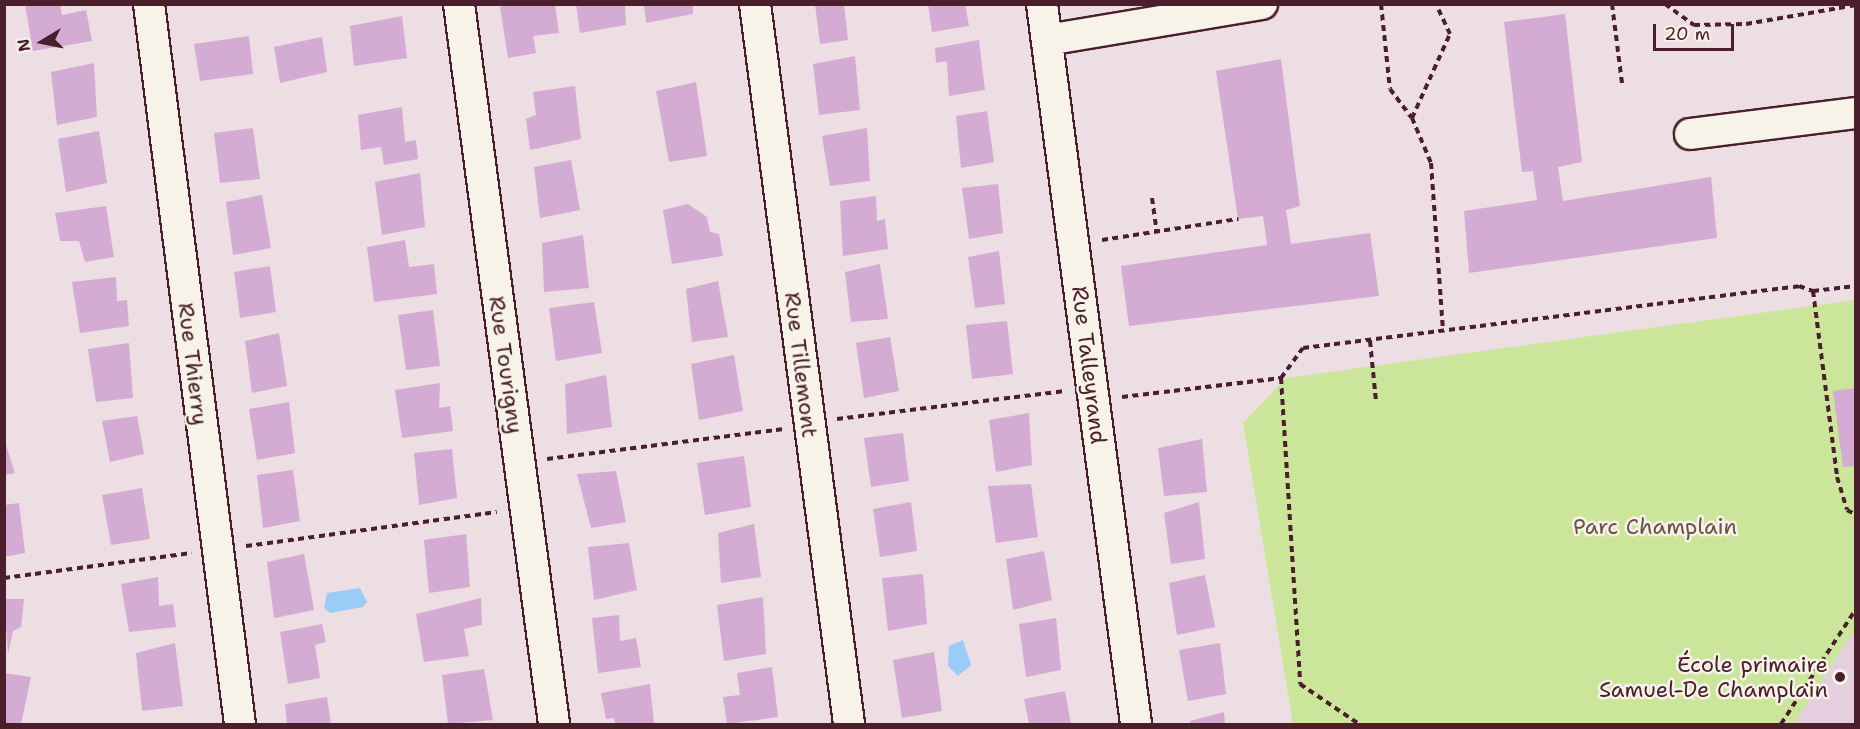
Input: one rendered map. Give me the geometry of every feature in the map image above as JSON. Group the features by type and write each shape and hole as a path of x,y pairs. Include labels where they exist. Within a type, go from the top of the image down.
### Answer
{"street":[{"name":"Rue Thierry","path":"149,4 240,724"},
{"name":"Rue Tourigny","path":"459,4 554,724"},
{"name":"Rue Tillemont","path":"755,4 849,724"},
{"name":"Rue Talleyrand","path":"1042,4 1136,724"},
{"path":"1047,40 1262,4"},
{"path":"1690,134 1856,113"}],"path":[{"path":"1381,4 1390,89 1412,118 1431,163 1443,330"},
{"path":"1412,118 1450,34 1436,4"},
{"path":"1612,4 1622,83"},
{"path":"1665,4 1694,25 1746,24 1856,5"},
{"path":"1152,198 1157,232"},
{"path":"1095,241 1238,219"},
{"path":"1359,724 1300,684 1281,378 1303,348 1798,286 1813,291 1856,286"},
{"path":"1813,291 1837,477 1847,510 1856,515"},
{"path":"1370,340 1376,401"},
{"path":"1115,398 1281,378"},
{"path":"827,420 1072,390"},
{"path":"538,460 789,428"},
{"path":"237,547 505,511"},
{"path":"4,578 198,552"},
{"path":"1781,724 1856,609"}],"shaded area":[{"name":"École primaire Samuel-De Champlain","path":"1855,630 1855,724 1794,724"}],"green space":[{"name":"Parc Champlain","path":"1855,300 1855,630 1794,724 1293,724 1243,423 1286,378"}],"water":[{"path":"360,588 367,602 363,607 330,613 324,608 327,593"},
{"path":"963,640 971,665 958,676 948,666 949,646"}],"building":[{"path":"25,4 60,4 62,15 86,10 92,41 33,51"},
{"path":"509,4 555,4 559,33 533,36 536,53 508,58 500,7"},
{"path":"576,4 625,4 626,25 580,33"},
{"path":"644,4 693,4 693,14 646,23"},
{"path":"815,4 844,4 848,40 820,44"},
{"path":"928,4 965,4 969,26 932,32"},
{"path":"1565,14 1582,162 1558,167 1563,201 1711,177 1717,238 1469,273 1464,211 1537,200 1533,171 1522,172 1504,22"},
{"path":"402,16 407,58 354,66 350,26"},
{"path":"249,36 253,74 200,81 194,44"},
{"path":"322,37 327,72 280,83 274,47"},
{"path":"979,40 985,90 949,96 947,61 936,63 935,48"},
{"path":"855,56 860,110 819,115 813,64"},
{"path":"1281,59 1300,206 1286,210 1291,244 1370,233 1379,296 1129,326 1121,266 1267,245 1263,216 1238,219 1216,71"},
{"path":"94,63 97,117 57,125 51,72"},
{"path":"696,82 707,156 669,162 656,91"},
{"path":"575,86 581,139 530,150 526,119 536,115 533,92"},
{"path":"402,107 405,142 416,140 418,159 384,165 381,147 361,150 358,115"},
{"path":"987,111 994,162 961,168 956,116"},
{"path":"253,128 260,179 220,183 214,133"},
{"path":"867,128 870,181 830,186 822,136"},
{"path":"99,131 107,183 66,192 58,139"},
{"path":"571,160 580,210 540,218 534,167"},
{"path":"420,173 425,227 382,235 375,182"},
{"path":"998,184 1003,233 969,239 962,188"},
{"path":"262,195 271,248 233,255 226,202"},
{"path":"876,196 877,221 885,219 888,249 843,256 840,201"},
{"path":"688,204 707,217 710,232 719,234 723,256 672,264 663,210"},
{"path":"106,206 114,257 85,262 79,241 60,241 55,213"},
{"path":"583,235 589,288 544,292 542,243"},
{"path":"405,240 409,267 434,264 437,294 374,302 367,247"},
{"path":"999,251 1005,304 975,308 968,257"},
{"path":"880,264 888,319 851,322 845,272"},
{"path":"270,266 276,312 240,318 234,272"},
{"path":"116,277 117,301 127,300 129,326 80,333 72,282"},
{"path":"718,281 728,337 692,342 686,289"},
{"path":"594,302 602,353 556,361 549,308"},
{"path":"433,310 440,366 406,370 398,315"},
{"path":"1007,321 1013,374 972,379 966,325"},
{"path":"279,333 287,386 252,393 245,341"},
{"path":"890,337 899,391 864,398 856,343"},
{"path":"129,343 133,398 96,402 88,349"},
{"path":"734,355 743,411 699,420 691,364"},
{"path":"606,375 612,427 567,434 565,384"},
{"path":"440,383 439,408 450,406 453,431 402,438 395,390"},
{"path":"1856,388 1856,466 1843,467 1833,391"},
{"path":"289,402 295,453 257,460 249,409"},
{"path":"1029,413 1032,465 996,472 989,420"},
{"path":"137,416 144,454 110,462 102,421"},
{"path":"903,433 909,481 871,487 864,438"},
{"path":"4,439 15,473 4,475"},
{"path":"1202,439 1207,492 1164,496 1158,448"},
{"path":"452,449 457,498 419,505 414,453"},
{"path":"744,456 751,507 705,515 697,463"},
{"path":"293,470 300,521 263,528 257,475"},
{"path":"616,471 626,522 591,528 577,474"},
{"path":"1031,484 1038,537 996,543 988,486"},
{"path":"142,488 150,539 111,545 102,495"},
{"path":"911,502 917,551 880,557 873,509"},
{"path":"1199,502 1205,559 1171,564 1164,513"},
{"path":"19,503 25,553 4,557 4,505"},
{"path":"754,524 761,577 721,583 718,533"},
{"path":"466,534 470,587 429,593 424,540"},
{"path":"629,543 637,590 594,600 588,547"},
{"path":"1044,551 1052,600 1013,610 1006,559"},
{"path":"304,554 314,610 274,618 267,562"},
{"path":"923,574 927,624 888,631 882,578"},
{"path":"1205,575 1215,627 1177,635 1169,583"},
{"path":"158,577 159,606 173,604 176,627 129,632 121,584"},
{"path":"763,597 766,654 724,661 717,605"},
{"path":"481,598 482,625 464,629 469,656 424,662 416,614"},
{"path":"4,599 24,599 21,627 13,631 8,654"},
{"path":"619,615 620,641 636,638 641,667 598,673 592,618"},
{"path":"1056,618 1061,670 1026,677 1019,624"},
{"path":"322,624 326,642 315,645 320,678 288,684 280,632"},
{"path":"175,643 183,706 142,711 136,653"},
{"path":"1220,643 1226,694 1188,701 1179,650"},
{"path":"934,652 942,711 902,718 893,660"},
{"path":"772,667 778,717 727,724 723,697 740,695 737,673"},
{"path":"484,669 493,720 448,724 442,675"},
{"path":"4,673 31,677 21,724 4,724"},
{"path":"650,684 654,724 615,724 614,718 606,719 601,693"},
{"path":"1065,691 1071,724 1029,724 1024,699"},
{"path":"327,697 331,724 287,724 285,704"},
{"path":"1224,712 1225,724 1190,724 1190,721"}],"place":[{"name":"École primaire Samuel-De Champlain","path":"1840,677"}]}
